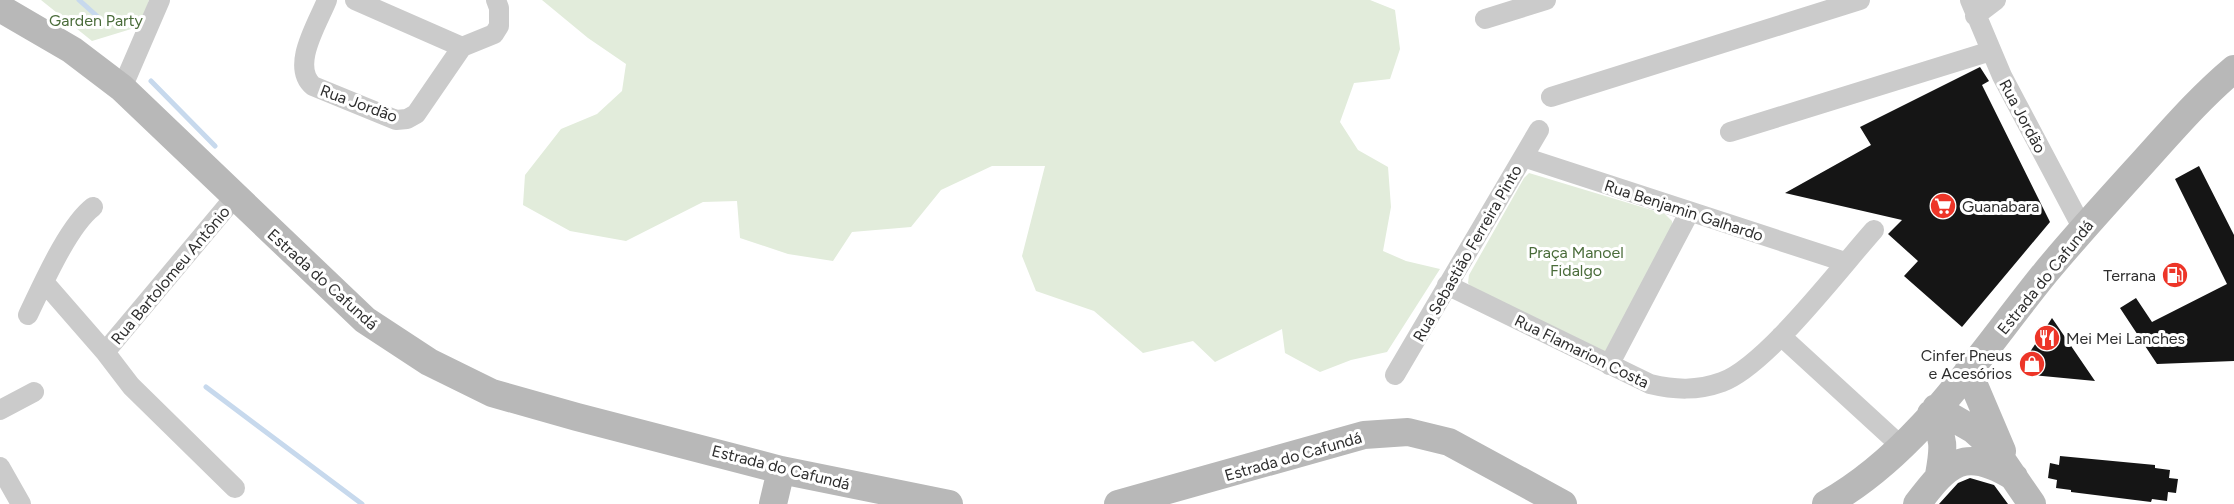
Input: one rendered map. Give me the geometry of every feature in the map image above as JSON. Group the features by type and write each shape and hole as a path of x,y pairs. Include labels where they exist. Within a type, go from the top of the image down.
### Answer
{"main road":[{"name":"Estrada do Cafundá","path":"0,8 72,50 122,88 234,198 364,320 429,362 492,393 781,470 949,504"},
{"name":"Estrada do Cafundá","path":"1826,504 1875,470 1934,411 2083,230 2198,101 2234,69"},
{"path":"1968,371 2014,477"},
{"path":"1934,411 1944,446 1939,475"},
{"path":"1934,411 1974,430 1993,447 2032,504"},
{"name":"Estrada do Cafundá","path":"1118,504 1364,435 1408,432 1449,442 1563,504"},
{"path":"1917,504 1939,475 1952,465 1980,462 1997,467 2014,477"},
{"path":"773,504 781,470"}],"street":[{"path":"122,88 160,0"},
{"name":"Rua Jordão","path":"327,0 303,61 303,72 307,81 313,86 396,120 406,119 416,114 462,47"},
{"path":"355,0 462,47 494,34 499,26 499,8 496,0"},
{"path":"1485,19 1546,0"},
{"path":"1551,97 1860,0"},
{"path":"1972,8 1996,0"},
{"name":"Rua Jordão","path":"1972,8 1991,51 2083,230"},
{"path":"1730,132 1991,51"},
{"name":"Rua Sebastião Ferreira Pinto","path":"1395,375 1539,130"},
{"name":"Rua Benjamin Galhardo","path":"1523,157 1845,262"},
{"name":"Rua Bartolomeu Antônio","path":"105,351 234,198"},
{"path":"28,315 44,282 74,231 93,207"},
{"path":"1609,365 1689,213"},
{"name":"Rua Flamarion Costa","path":"1447,285 1650,384 1673,390 1702,389 1725,381 1747,368 1781,336 1874,230"},
{"path":"44,282 105,351 131,386 235,488"},
{"path":"1781,336 1901,446"},
{"path":"0,410 34,392"},
{"path":"0,467 21,504"}],"green space":[{"name":"Garden Party","path":"41,0 149,0 141,26 92,41"},
{"path":"542,0 1370,0 1395,10 1400,49 1390,79 1354,83 1340,122 1358,150 1388,167 1391,207 1383,251 1406,261 1440,269 1387,352 1351,360 1320,372 1285,353 1282,329 1215,362 1193,341 1143,353 1094,311 1036,291 1022,256 1045,166 992,166 941,190 911,227 852,232 833,261 788,254 740,238 737,201 703,202 626,241 570,231 523,205 525,175 561,129 597,114 622,91 626,64 588,38"},
{"name":"Praça Manoel Fidalgo","path":"1529,173 1665,214 1672,221 1673,231 1606,354 1472,288 1468,283 1469,275"}],"building":[{"name":"Guanabara","path":"1980,67 1989,81 1982,85 2050,222 1962,327 1904,276 1918,261 1888,234 1902,220 1785,193 1871,145 1860,127"},
{"path":"2199,166 2234,235 2234,361 2157,364 2120,308 2136,298 2152,322 2227,284 2175,179"},
{"path":"2052,318 2095,381 2023,374 2030,352"},
{"path":"2060,456 2155,465 2155,468 2170,470 2169,478 2178,479 2176,493 2168,492 2167,501 2152,499 2151,502 2056,488 2057,480 2048,478 2050,463 2059,465"},
{"path":"1970,478 1994,485 2008,504 1939,504 1958,483"}],"waterway":[{"path":"79,0 98,17"},
{"path":"151,81 215,146"},
{"path":"206,387 362,504"}],"place":[{"name":"Guanabara","path":"1943,206"},
{"name":"Terrana","path":"2175,275"},
{"name":"Mei Mei Lanches","path":"2047,338"},
{"name":"Cinfer Pneus e Acesórios","path":"2032,364"}]}
